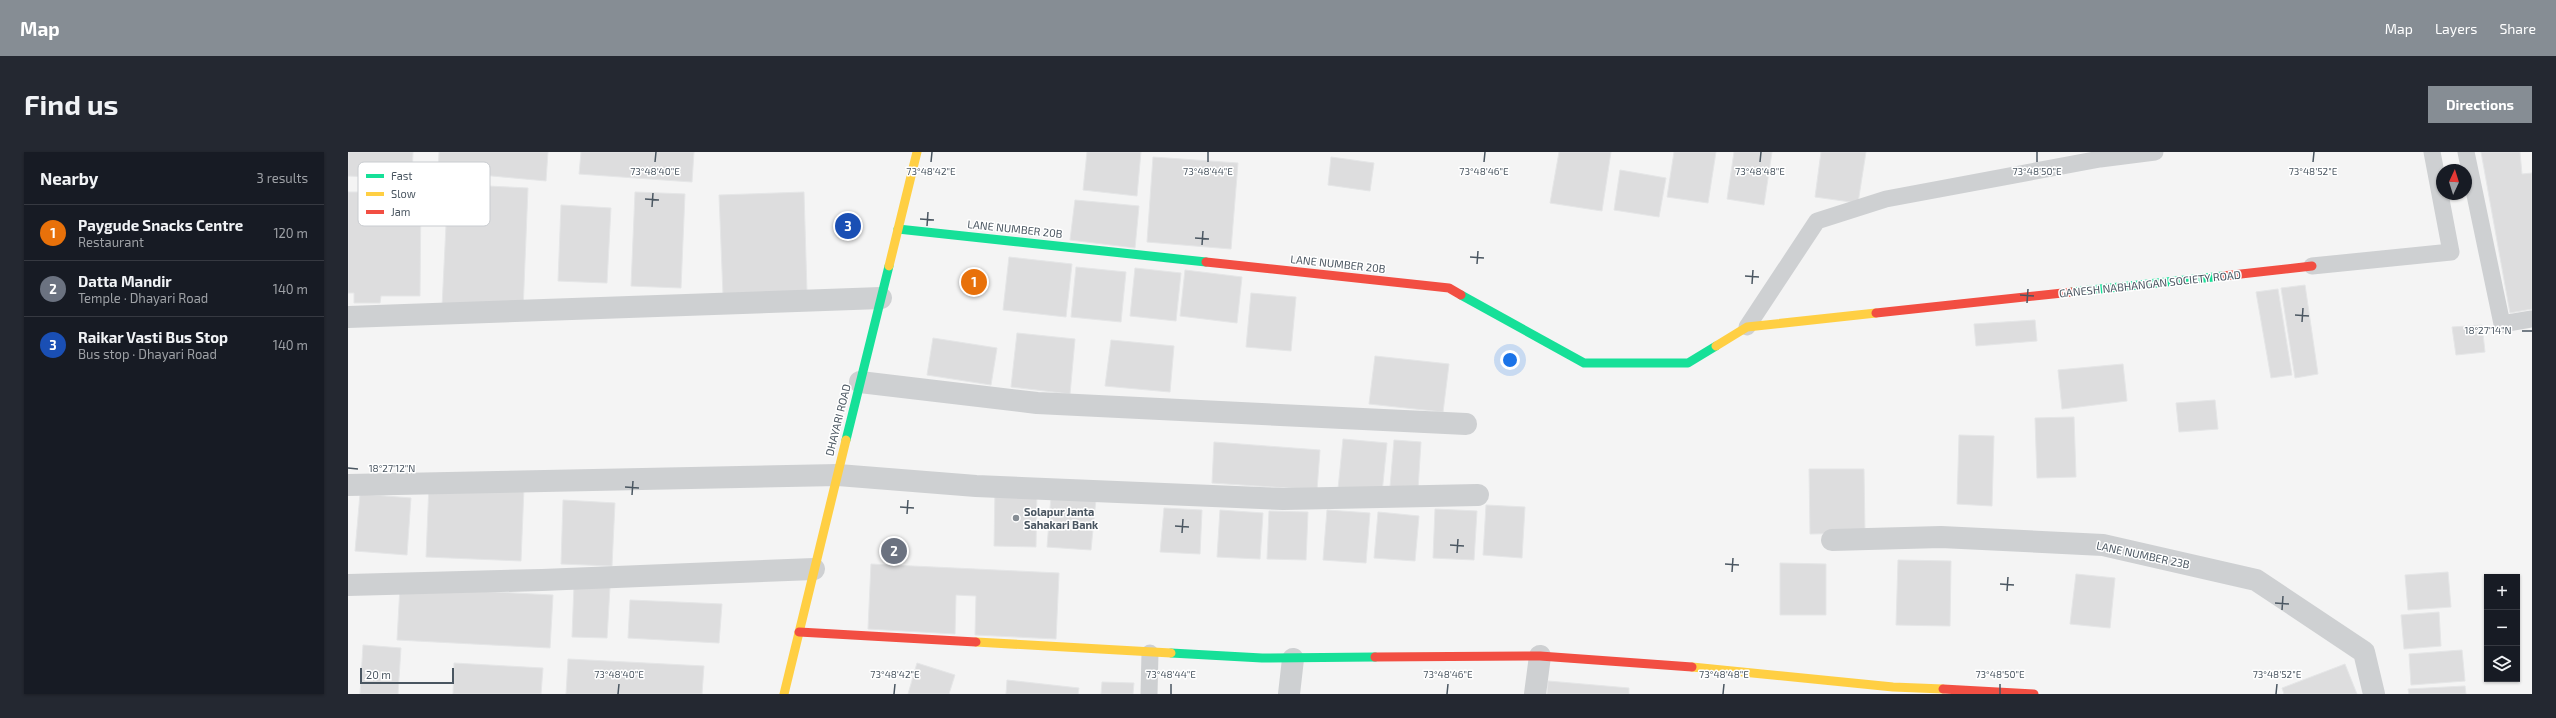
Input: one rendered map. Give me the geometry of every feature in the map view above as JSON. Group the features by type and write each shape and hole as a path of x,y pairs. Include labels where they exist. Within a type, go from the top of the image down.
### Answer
{"street":[{"name":"DHAYARI ROAD","path":"784,694 916,152"},
{"name":"LANE NUMBER 20B","path":"898,229 1448,288 1584,363 1688,363 1747,327"},
{"name":"GANESH NABHANGAN SOCIETY ROAD","path":"1747,327 2312,266"},
{"path":"348,317 881,298"},
{"path":"860,382 1036,403 1466,424"},
{"path":"348,485 838,475 976,486 1282,499 1478,495"},
{"name":"LANE NUMBER 23B","path":"1832,540 1941,537 2103,545 2256,580 2364,652 2374,694"},
{"path":"348,585 542,580 814,569"},
{"path":"799,632 1150,653 1293,659 1540,656 1739,671 1893,691 2034,694"},
{"path":"1535,694 1540,656"},
{"path":"1289,694 1293,659"}],"lane":[{"path":"1747,327 1817,221 1886,200 2100,159 2155,152"},
{"name":"GANESH NABHANGAN SOCIETY ROAD","path":"2312,266 2451,252 2432,152"},
{"path":"2466,152 2502,324 2532,319"},
{"path":"1149,694 1150,653"}],"building":[{"path":"348,152 413,152 413,162 358,162 358,176 348,176"},
{"path":"439,152 548,152 546,181 490,176 490,162 438,162"},
{"path":"581,152 694,152 692,182 579,174"},
{"path":"1087,152 1141,152 1137,196 1083,190"},
{"path":"1559,152 1611,152 1602,211 1550,203"},
{"path":"1674,152 1716,152 1708,203 1667,197"},
{"path":"1734,152 1772,152 1764,205 1727,199"},
{"path":"1821,152 1866,152 1858,203 1815,197"},
{"path":"2481,152 2520,152 2522,174 2532,173 2532,309 2510,313"},
{"path":"1153,157 1238,163 1231,249 1147,242"},
{"path":"1331,157 1374,163 1370,191 1328,185"},
{"path":"1620,170 1666,178 1659,217 1614,210"},
{"path":"490,186 528,188 523,311 442,307 446,226 490,226"},
{"path":"348,192 358,192 358,226 421,226 420,296 381,296 380,303 354,303 354,293 348,293"},
{"path":"635,192 685,194 681,288 631,286"},
{"path":"804,192 807,292 723,295 719,195"},
{"path":"1075,200 1139,206 1135,248 1070,240"},
{"path":"561,205 611,208 607,283 558,281"},
{"path":"1009,257 1072,264 1066,317 1003,310"},
{"path":"1076,267 1126,272 1121,322 1071,317"},
{"path":"1135,268 1181,273 1176,321 1130,316"},
{"path":"1185,270 1242,277 1237,323 1180,316"},
{"path":"2305,285 2318,374 2295,378 2281,288"},
{"path":"2278,289 2292,375 2271,378 2256,292"},
{"path":"1251,293 1296,297 1291,351 1246,347"},
{"path":"2035,320 2037,341 1976,346 1974,324"},
{"path":"2482,325 2485,352 2456,355 2452,327"},
{"path":"1017,333 1075,339 1070,394 1011,387"},
{"path":"933,338 997,348 991,385 927,375"},
{"path":"1111,340 1174,346 1170,392 1105,386"},
{"path":"1375,356 1449,364 1443,412 1369,404"},
{"path":"2123,364 2127,401 2062,409 2058,370"},
{"path":"2215,400 2218,429 2179,432 2176,403"},
{"path":"2074,417 2076,477 2037,478 2035,418"},
{"path":"1959,435 1994,436 1992,506 1957,504"},
{"path":"1343,439 1387,443 1382,493 1338,489"},
{"path":"1394,440 1421,442 1418,489 1390,487"},
{"path":"1214,442 1320,450 1317,490 1212,483"},
{"path":"1809,469 1864,469 1865,533 1810,534"},
{"path":"429,484 524,488 521,561 426,557"},
{"name":"Solapur Janta Sahakari Bank","path":"995,488 1037,489 1036,547 994,546"},
{"path":"360,494 411,498 407,555 355,551"},
{"path":"1051,496 1096,499 1091,550 1047,547"},
{"path":"563,500 615,503 612,566 561,564"},
{"path":"1486,505 1525,507 1522,558 1483,555"},
{"path":"1164,508 1202,510 1200,554 1160,552"},
{"path":"1435,509 1477,511 1474,560 1433,558"},
{"path":"1220,510 1263,513 1260,559 1217,557"},
{"path":"1327,510 1370,513 1366,563 1323,560"},
{"path":"1269,511 1308,512 1306,560 1267,559"},
{"path":"1378,512 1419,516 1415,561 1374,558"},
{"path":"1898,560 1951,561 1950,626 1896,625"},
{"path":"1780,563 1826,564 1826,615 1780,615"},
{"path":"871,564 1059,573 1056,639 975,635 976,596 956,595 955,634 868,629"},
{"path":"2448,572 2451,607 2408,610 2405,575"},
{"path":"2076,574 2115,578 2110,628 2070,624"},
{"path":"574,585 610,587 607,638 572,637"},
{"path":"400,587 553,595 550,648 397,640"},
{"path":"630,600 722,604 719,643 628,638"},
{"path":"2439,612 2441,646 2404,649 2401,615"},
{"path":"363,645 401,648 398,694 360,694"},
{"path":"2462,650 2465,681 2411,685 2409,654"},
{"path":"568,659 704,666 702,694 566,694"},
{"path":"454,663 543,668 541,694 453,694"},
{"path":"917,663 955,675 949,694 908,694"},
{"path":"2345,664 2357,694 2284,694 2282,688"},
{"path":"1007,680 1079,688 1078,694 1006,694"},
{"path":"1548,681 1629,688 1629,694 1547,694"},
{"path":"1102,682 1134,683 1133,694 1101,694"},
{"path":"2465,686 2466,694 2409,694 2408,689"}],"traffic: fast":[{"path":"898,229 1206,262"},
{"path":"846,440 889,266"},
{"path":"2072,292 2223,276"},
{"path":"1461,295 1584,363 1688,363 1716,346"},
{"path":"1171,653 1262,658 1375,657"}],"traffic: slow":[{"path":"889,266 917,152"},
{"path":"1716,346 1747,327 1876,313"},
{"path":"784,694 846,440"},
{"path":"976,642 1171,653"},
{"path":"1692,667 1893,687 1943,689"}],"traffic: jam":[{"path":"1206,262 1449,288 1461,295"},
{"path":"2223,276 2312,266"},
{"path":"1876,313 2072,292"},
{"path":"799,632 976,642"},
{"path":"1375,657 1540,656 1692,667"},
{"path":"1943,689 2034,694"}],"place":[{"name":"Raikar Vasti Bus Stop","path":"848,226"},
{"name":"Paygude Snacks Centre","path":"974,282"},
{"name":"Solapur Janta Sahakari Bank","path":"1016,518"},
{"name":"Datta Mandir","path":"894,551"}]}
